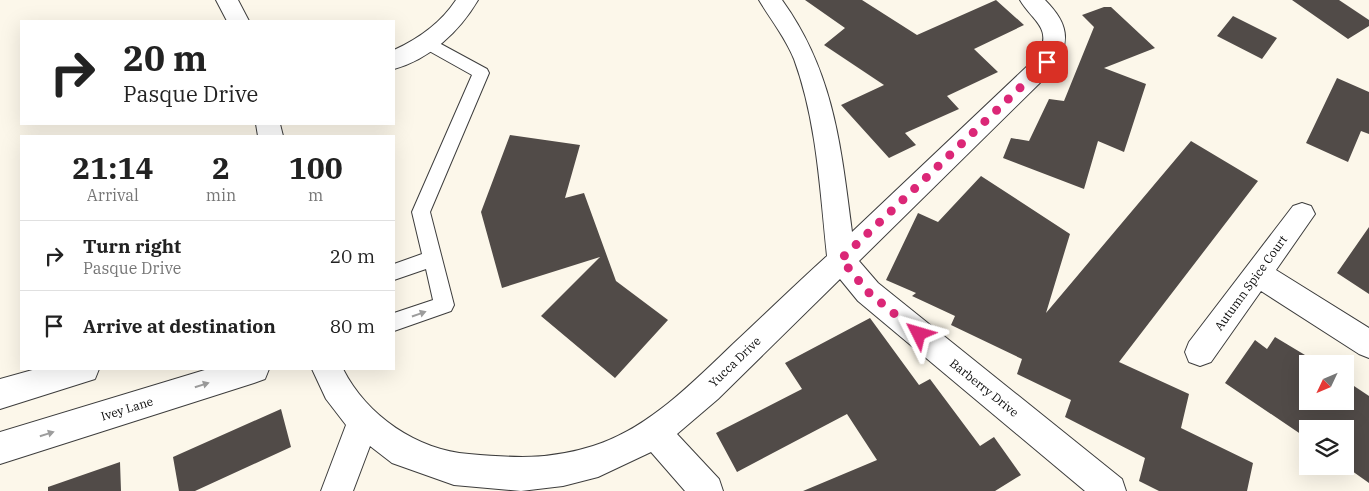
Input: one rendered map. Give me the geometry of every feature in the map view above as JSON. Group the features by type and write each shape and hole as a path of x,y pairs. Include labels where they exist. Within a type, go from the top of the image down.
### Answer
{"street":[{"path":"227,0 237,20"},
{"path":"395,60 428,43 449,25 467,0"},
{"path":"770,0 799,44 822,112 828,141 841,259"},
{"name":"Yucca Drive","path":"327,370 337,389 363,422 403,452 454,469 523,474 563,470 598,461 655,433 707,389 1047,62 1054,49 1054,26 1049,18 1031,0"},
{"name":"Autumn Spice Court","path":"1200,352 1302,214"},
{"name":"Barberry Drive","path":"841,259 868,292 1110,491"},
{"path":"1258,274 1369,344"},
{"path":"0,394 81,370"},
{"name":"Ivey Lane","path":"0,448 251,370"},
{"path":"337,491 363,422"},
{"path":"655,433 706,491"}],"lane":[{"path":"395,322 444,305 431,259 421,212 481,73 428,43"},
{"path":"395,272 431,259"}],"building":[{"path":"805,0 862,0 917,35 996,0 1024,25 974,49 998,72 947,96 959,109 905,133 916,145 889,158 841,105 884,85 824,45 845,28"},
{"path":"1292,0 1339,0 1369,20 1369,26 1348,39"},
{"path":"1104,7 1111,7 1155,48 1104,68 1146,84 1124,152 1098,141 1084,189 1003,158 1011,138 1029,141 1049,99 1064,101 1094,27 1082,15"},
{"path":"1233,16 1277,38 1262,59 1217,36"},
{"path":"1337,78 1369,92 1369,134 1361,131 1348,162 1306,143"},
{"path":"510,135 580,145 565,198 584,193 616,281 668,320 615,378 541,316 600,257 502,288 481,212"},
{"path":"1191,141 1258,181 1119,362 1189,394 1181,428 1253,463 1247,491 1159,491 1139,481 1145,458 1065,417 1071,400 1017,374 1022,359 951,325 955,316 912,296 916,293 886,280 918,213 938,222 981,176 1070,234 1046,313"},
{"path":"1369,227 1369,294 1337,273"},
{"path":"870,318 919,385 930,379 980,446 994,437 1021,475 995,491 803,491 877,460 847,414 737,472 716,433 802,389 785,363"},
{"path":"1275,337 1305,355 1299,355 1299,410 1354,410 1354,386 1369,396 1369,483 1354,472 1354,420 1299,420 1299,433 1225,383 1255,340 1267,349"},
{"path":"281,409 291,447 195,491 179,491 173,457"},
{"path":"120,462 121,491 48,491 48,487"}],"route":[{"path":"919,334 868,292 841,259 1047,62"}]}
